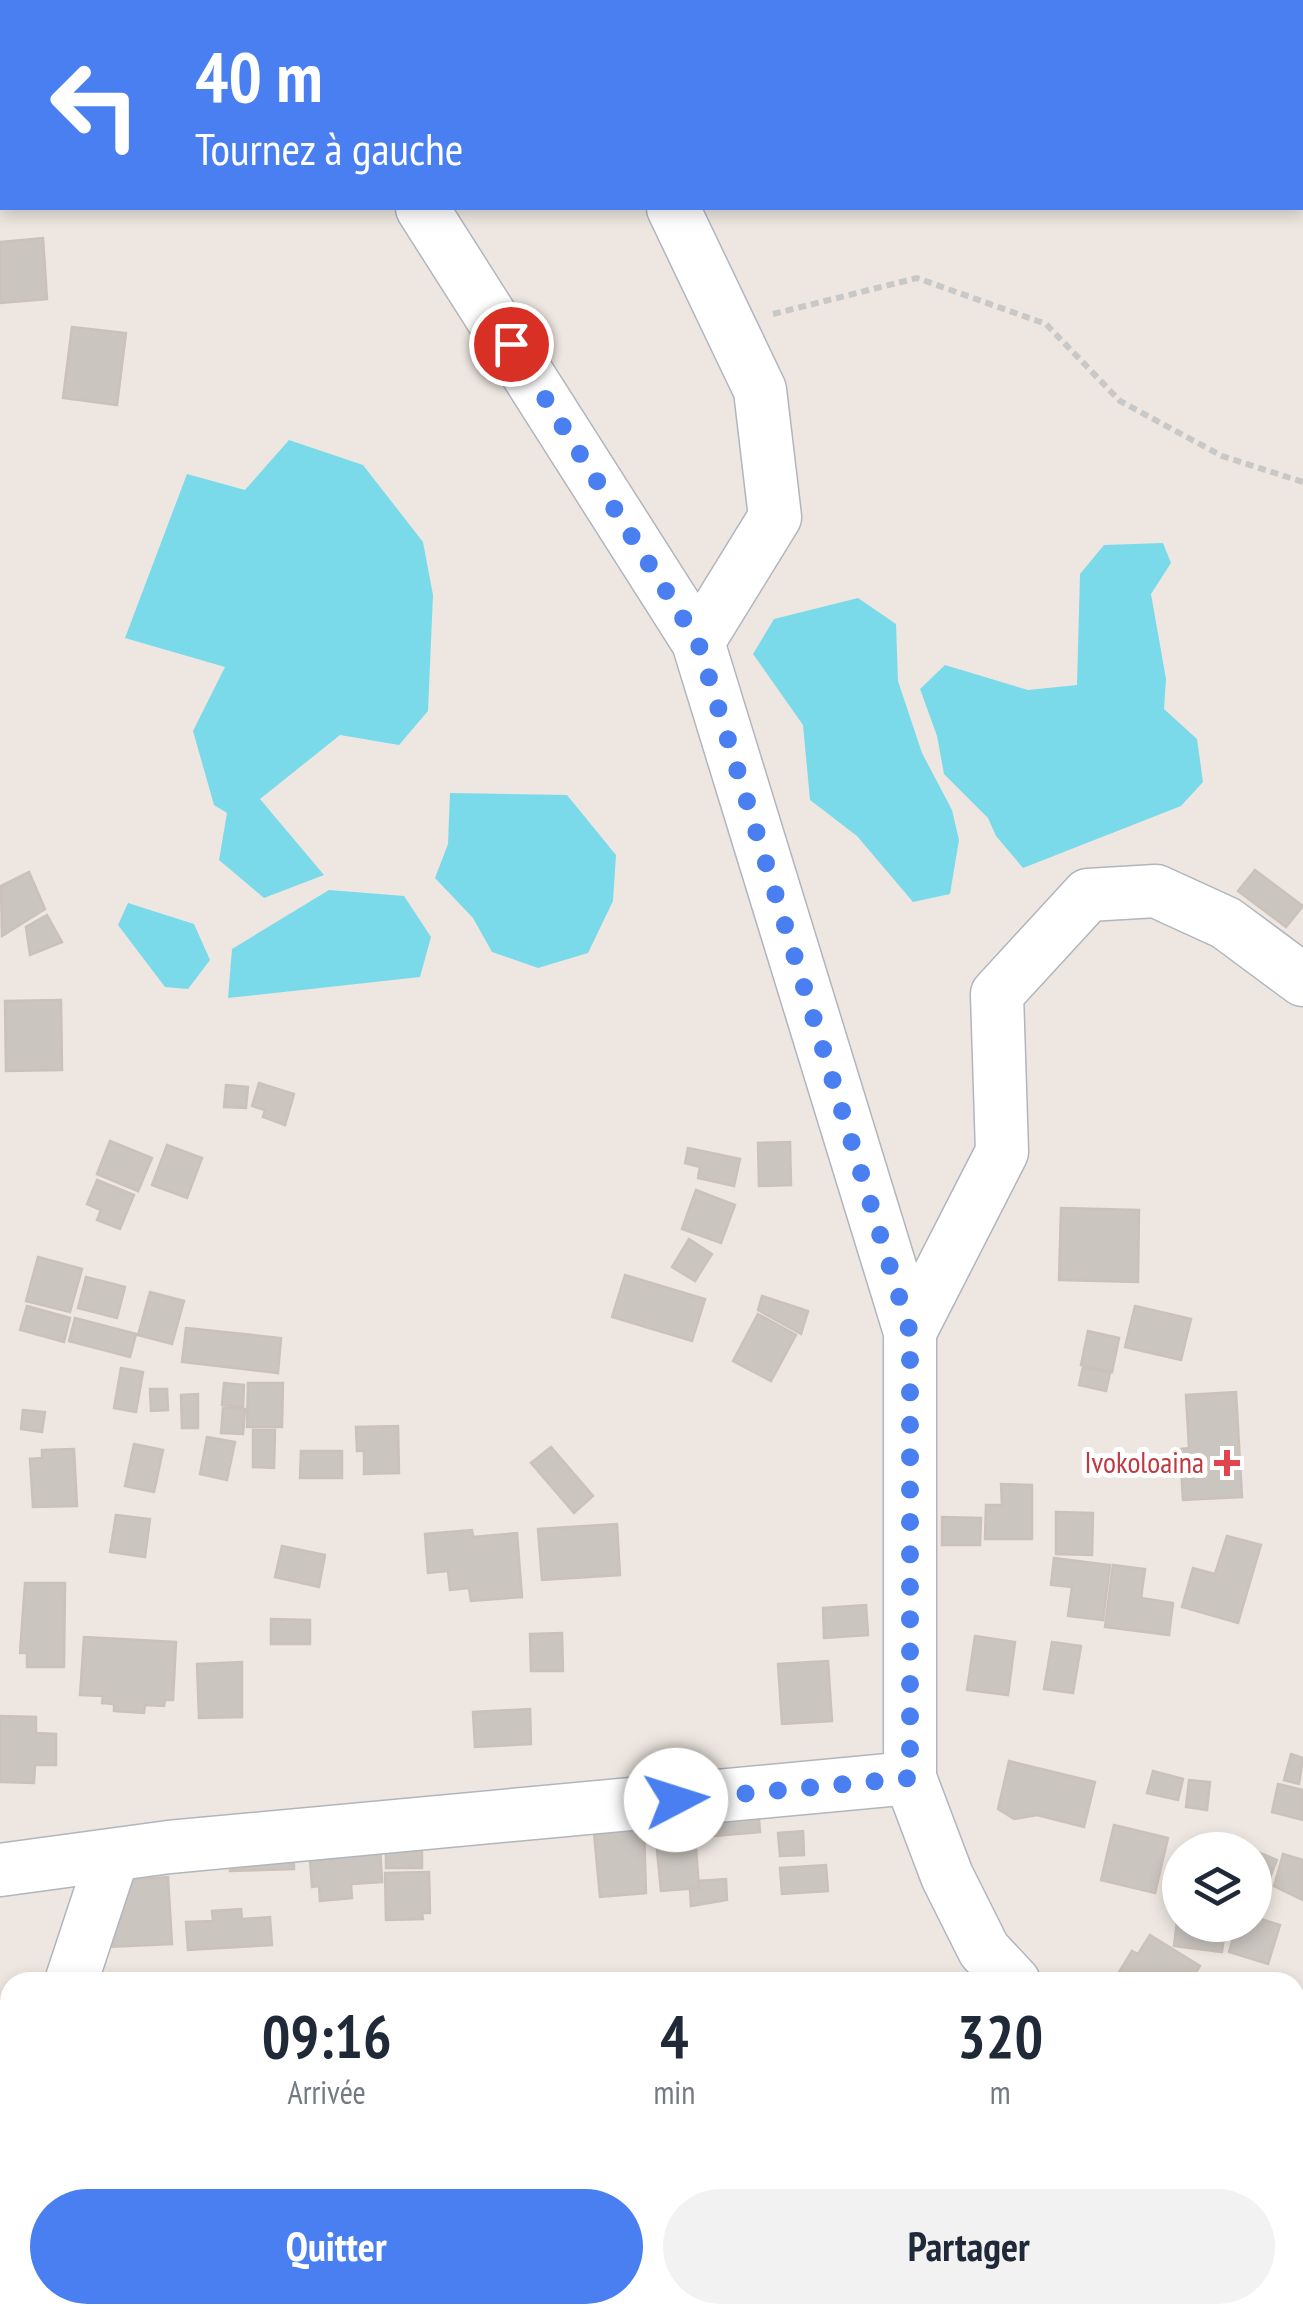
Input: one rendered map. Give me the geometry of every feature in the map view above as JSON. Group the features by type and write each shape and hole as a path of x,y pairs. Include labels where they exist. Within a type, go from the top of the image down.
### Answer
{"street":[{"path":"423,210 698,642 910,1332 910,1778 946,1876 984,1950 1005,1972"},
{"path":"674,210 760,390 775,517 698,642"},
{"path":"910,1332 1002,1152 997,994 1088,896 1156,891 1226,922 1303,980"},
{"path":"0,1870 113,1855 910,1778"},
{"path":"74,1972 113,1855"}],"path":[{"path":"729,325 917,278 1046,324 1120,402 1222,456 1303,482"}],"water":[{"path":"289,440 363,465 423,542 433,595 428,711 399,745 340,735 260,799 324,875 264,898 219,860 227,813 214,805 193,731 225,667 125,638 187,474 245,490"},
{"path":"1163,543 1171,563 1151,594 1166,679 1164,709 1197,739 1203,782 1181,806 1023,868 996,836 988,818 944,774 937,736 920,689 945,665 1028,690 1077,685 1080,574 1104,545"},
{"path":"858,598 896,624 898,681 922,753 952,810 959,840 950,894 913,902 857,836 810,800 803,725 753,654 774,619"},
{"path":"450,793 567,795 616,855 613,901 588,953 538,968 492,952 473,918 435,878 448,844"},
{"path":"329,890 404,896 431,937 420,977 228,998 232,949"},
{"path":"128,903 194,924 210,960 188,989 165,987 118,925"}],"building":[{"path":"43,238 47,299 0,303 0,242"},
{"path":"72,327 126,333 117,405 63,398"},
{"path":"1255,870 1303,906 1286,927 1238,891"},
{"path":"29,872 45,909 2,936 1,886"},
{"path":"47,915 62,942 30,955 26,927"},
{"path":"61,1000 62,1070 6,1071 5,1001"},
{"path":"259,1083 294,1094 285,1125 263,1117 265,1110 252,1106"},
{"path":"226,1085 248,1087 246,1108 224,1107"},
{"path":"110,1141 152,1158 138,1191 97,1174"},
{"path":"790,1142 791,1185 759,1186 758,1143"},
{"path":"167,1145 202,1158 187,1198 152,1185"},
{"path":"688,1148 740,1159 734,1186 698,1178 700,1167 685,1163"},
{"path":"97,1180 134,1195 120,1229 97,1220 101,1210 87,1204"},
{"path":"696,1190 735,1205 721,1243 682,1229"},
{"path":"1061,1208 1139,1210 1138,1282 1059,1280"},
{"path":"689,1239 712,1254 695,1281 672,1267"},
{"path":"38,1257 82,1269 70,1312 26,1301"},
{"path":"625,1275 705,1299 692,1341 612,1317"},
{"path":"86,1277 125,1287 117,1318 78,1308"},
{"path":"150,1292 184,1301 172,1344 138,1335"},
{"path":"762,1296 808,1311 801,1334 758,1310"},
{"path":"27,1306 70,1318 64,1342 20,1330"},
{"path":"1135,1306 1191,1319 1181,1360 1125,1347"},
{"path":"758,1314 796,1335 771,1381 733,1361"},
{"path":"75,1318 136,1334 130,1357 69,1341"},
{"path":"186,1328 281,1338 278,1373 182,1362"},
{"path":"1088,1331 1119,1338 1112,1372 1081,1365"},
{"path":"1083,1367 1110,1373 1106,1391 1079,1385"},
{"path":"121,1368 143,1372 136,1412 114,1408"},
{"path":"224,1383 244,1385 243,1407 222,1405"},
{"path":"248,1383 283,1383 282,1427 247,1427"},
{"path":"150,1389 167,1389 168,1410 151,1411"},
{"path":"1236,1392 1242,1497 1183,1500 1180,1449 1189,1448 1186,1395"},
{"path":"198,1394 198,1428 182,1428 181,1395"},
{"path":"223,1408 245,1409 243,1434 221,1433"},
{"path":"23,1410 45,1412 42,1432 21,1429"},
{"path":"398,1426 399,1473 364,1474 364,1451 357,1451 356,1427"},
{"path":"253,1430 275,1430 274,1468 253,1467"},
{"path":"207,1437 235,1442 227,1480 200,1474"},
{"path":"134,1444 163,1450 154,1492 125,1486"},
{"path":"551,1447 593,1496 574,1513 531,1463"},
{"path":"74,1449 77,1506 33,1507 30,1459 42,1458 42,1450"},
{"path":"301,1451 342,1451 342,1478 300,1478"},
{"path":"1001,1484 1032,1485 1032,1539 985,1539 986,1505 1002,1505"},
{"path":"1056,1512 1093,1513 1092,1555 1056,1554"},
{"path":"116,1515 150,1519 145,1557 110,1552"},
{"path":"942,1517 981,1518 980,1545 942,1545"},
{"path":"617,1524 620,1575 542,1580 538,1529"},
{"path":"472,1530 473,1537 517,1533 522,1597 471,1601 469,1588 450,1590 448,1571 428,1573 425,1534"},
{"path":"1227,1536 1261,1545 1238,1623 1182,1607 1193,1568 1215,1574"},
{"path":"282,1546 325,1555 319,1587 275,1577"},
{"path":"1054,1558 1110,1565 1103,1620 1068,1616 1072,1587 1051,1585"},
{"path":"1113,1565 1145,1569 1141,1598 1173,1603 1169,1635 1105,1627"},
{"path":"25,1583 65,1583 64,1667 27,1667 27,1653 20,1653"},
{"path":"866,1605 868,1635 824,1638 823,1608"},
{"path":"271,1619 310,1620 310,1644 271,1644"},
{"path":"562,1633 563,1671 531,1671 530,1634"},
{"path":"975,1636 1015,1642 1008,1695 967,1690"},
{"path":"84,1637 176,1642 173,1700 165,1700 164,1706 145,1705 144,1713 114,1711 114,1704 102,1703 103,1696 80,1695"},
{"path":"1052,1642 1081,1646 1073,1693 1044,1689"},
{"path":"828,1661 832,1721 782,1724 778,1664"},
{"path":"242,1662 242,1717 199,1718 197,1664"},
{"path":"530,1709 531,1744 475,1747 473,1712"},
{"path":"0,1716 36,1717 36,1733 56,1734 56,1765 35,1765 34,1783 0,1782"},
{"path":"1291,1754 1303,1758 1299,1784 1284,1780"},
{"path":"1009,1761 1095,1782 1084,1827 1037,1815 1014,1819 998,1809"},
{"path":"1153,1771 1183,1779 1178,1800 1147,1793"},
{"path":"1189,1780 1210,1782 1207,1810 1186,1807"},
{"path":"1278,1784 1303,1790 1303,1820 1272,1812"},
{"path":"758,1807 760,1832 703,1837 701,1811"},
{"path":"386,1813 422,1814 422,1868 386,1868"},
{"path":"1114,1825 1162,1837 1162,1863 1155,1893 1101,1880"},
{"path":"379,1827 382,1882 351,1884 352,1898 320,1901 319,1886 312,1887 308,1831"},
{"path":"644,1829 646,1893 600,1897 594,1833"},
{"path":"803,1831 804,1855 780,1856 778,1833"},
{"path":"695,1836 699,1888 661,1891 656,1840"},
{"path":"230,1848 294,1852 294,1869 230,1871"},
{"path":"1283,1854 1303,1860 1303,1900 1274,1886"},
{"path":"826,1865 828,1891 782,1894 780,1868"},
{"path":"429,1872 430,1913 422,1913 423,1919 386,1920 385,1873"},
{"path":"168,1877 172,1944 85,1948 82,1883"},
{"path":"726,1879 727,1900 691,1906 690,1889 699,1888 698,1881"},
{"path":"241,1909 242,1919 270,1917 272,1945 188,1950 186,1922 213,1921 212,1911"},
{"path":"1272,1922 1280,1925 1268,1964 1229,1952 1232,1942 1272,1942"},
{"path":"1150,1935 1200,1966 1196,1972 1119,1972 1132,1951 1138,1954"},
{"path":"1174,1942 1223,1942 1222,1952 1174,1946"}],"place":[{"name":"Ivokoloaina","path":"1227,1463"}],"route":[{"path":"511,344 698,642 910,1332 910,1778 676,1800"}]}
